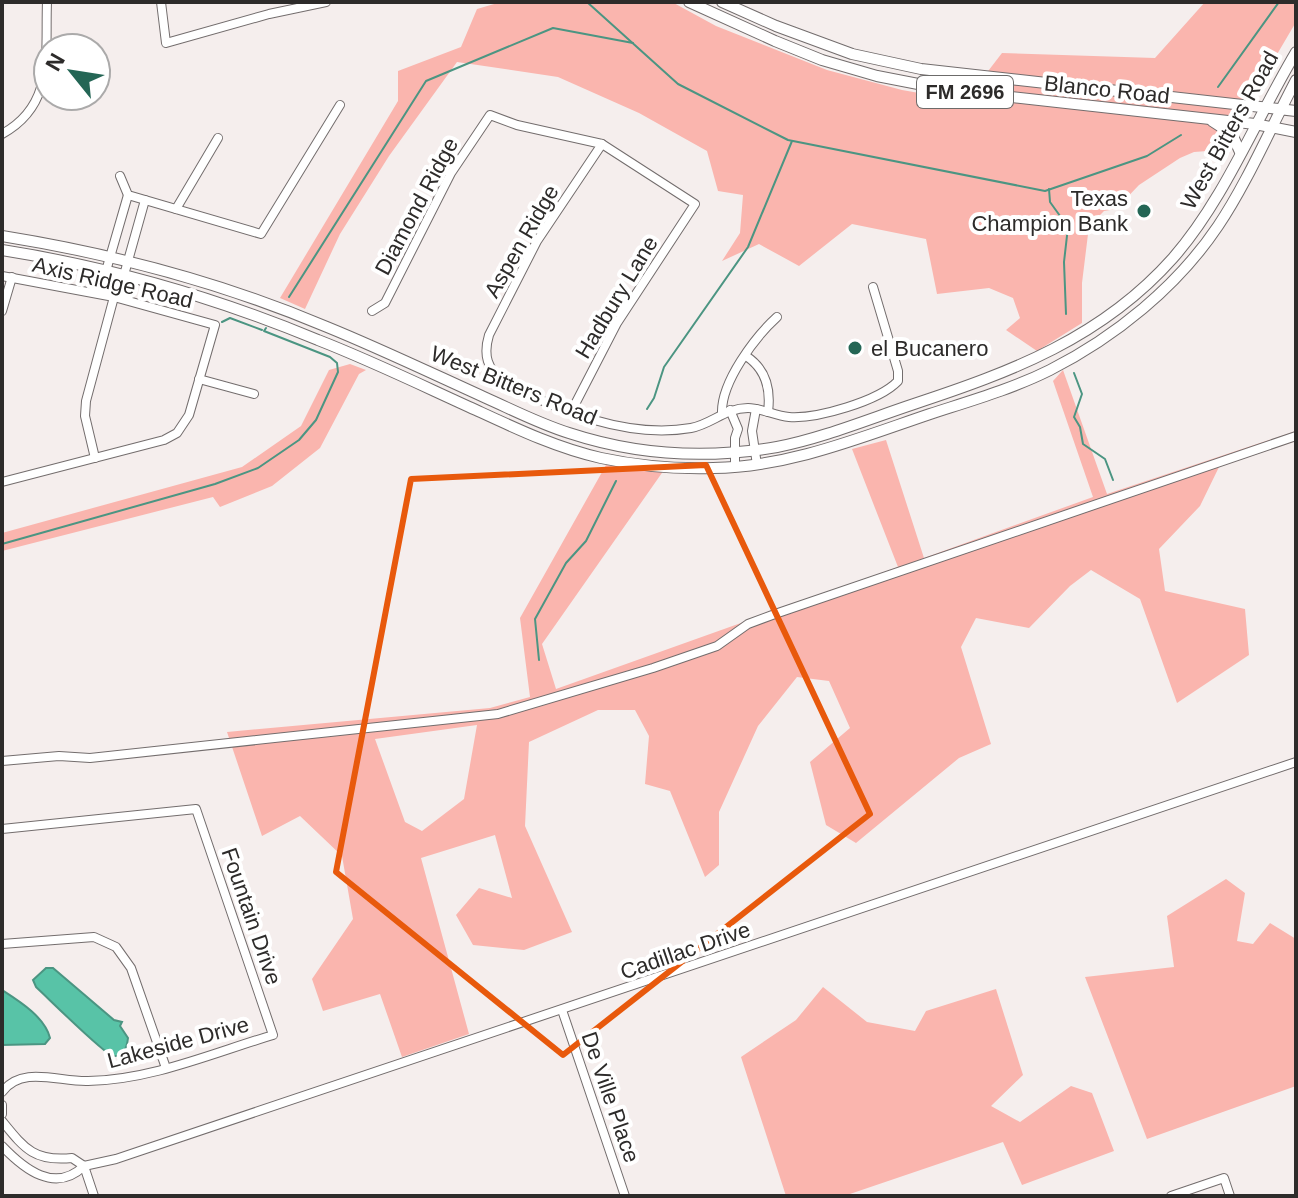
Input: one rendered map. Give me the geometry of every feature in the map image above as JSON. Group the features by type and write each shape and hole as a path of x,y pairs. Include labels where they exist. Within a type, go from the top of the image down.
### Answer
{"main road":[{"name":"Blanco Road","path":"689,2 798,51 877,76 949,90 1255,124 1296,132"},
{"name":"Blanco Road","path":"722,2 852,54 921,69 1296,111"},
{"name":"West Bitters Road","path":"2,236 128,260 219,286 327,327 567,433 607,444 683,453 756,450 811,438 1000,375 1076,338 1109,316 1172,259 1205,216 1296,52"},
{"path":"1049,102 1051,84"},
{"name":"West Bitters Road","path":"2,250 124,275 219,303 320,340 514,428 602,458 646,466 757,465 796,458 964,403 1046,372 1119,328 1184,269 1219,225 1296,85"},
{"path":"1210,120 1232,134 1240,152"},
{"path":"320,340 327,327"},
{"path":"959,389 964,403"},
{"path":"602,458 607,444"}],"street":[{"path":"2,134 18,125 28,114 42,88 47,2"},
{"path":"161,2 166,43 269,14 326,2"},
{"path":"269,14 296,2"},
{"path":"128,195 261,234 340,105"},
{"name":"Diamond Ridge","path":"372,311 385,303 451,173 490,115 517,125 602,144"},
{"path":"176,209 218,138"},
{"name":"Hadbury Lane","path":"571,412 611,332 695,204 602,144"},
{"name":"Aspen Ridge","path":"571,412 504,382 487,362 485,348 527,258 602,144"},
{"path":"106,271 128,195 120,176"},
{"path":"124,275 145,200"},
{"path":"121,223 137,228"},
{"path":"2,311 7,277"},
{"name":"Axis Ridge Road","path":"7,277 114,297 215,325 199,379"},
{"path":"571,412 643,430 695,427 726,411 756,409 787,417 817,415 880,394 898,381 898,371 873,287"},
{"path":"95,458 85,416 86,401 114,297"},
{"path":"738,429 726,411 725,389 765,327 777,317"},
{"path":"746,356 766,378 768,412"},
{"path":"2,482 164,440 177,433 189,415 199,379 254,394"},
{"path":"756,409 752,431 757,465"},
{"path":"735,467 735,434 744,427 752,431"},
{"path":"2,761 59,756 90,758 498,714 717,646 748,624 775,614 1296,436"},
{"name":"Cadillac Drive","path":"84,1166 130,1154 562,1010 1296,762"},
{"name":"Fountain Drive","path":"2,829 196,809 273,1035"},
{"path":"2,944 94,937 116,947 131,968 166,1068"},
{"name":"De Ville Place","path":"562,1010 625,1196"},
{"name":"Lakeside Drive","path":"2,1092 20,1077 103,1081 166,1068 273,1035"},
{"path":"2,1105 2,1114"},
{"path":"2,1121 32,1153 51,1159 72,1158 84,1166 94,1196"},
{"path":"10,1154 21,1144"},
{"path":"2,1146 35,1175 74,1175 84,1166"},
{"path":"50,1177 51,1159"},
{"path":"1171,1196 1224,1178 1230,1196"}],"highlighted area":[{"path":"706,465 870,814 563,1055 336,872 411,479"}],"shaded area":[{"path":"501,2 672,2 716,26 827,70 902,90 965,101 1002,53 1155,58 1205,2 1296,2 1296,22 1221,150 1194,152 1180,158 1139,185 1116,209 1104,211 1089,226 1082,283 1082,323 1037,351 1006,330 1020,318 1013,298 989,288 937,294 926,239 852,224 799,266 759,244 722,261 740,233 743,195 718,191 707,151 639,113 558,77 457,62 389,156 340,234 305,309 280,298 398,101 398,71 461,47 477,9"},
{"path":"350,364 366,370 359,374 320,448 272,486 220,507 213,497 2,551 2,533 242,467 301,426 329,370"},
{"path":"1063,370 1107,494 1296,431 1296,441 1219,467 1200,506 1159,549 1165,591 1245,609 1249,655 1177,703 1140,599 1091,570 1070,586 1029,628 976,618 961,647 991,744 959,758 856,843 826,825 810,762 850,728 829,681 797,677 758,726 719,812 719,865 705,877 670,791 645,784 649,736 635,710 598,710 529,742 525,826 572,932 524,950 473,945 456,915 479,888 512,898 495,835 421,858 469,1034 402,1057 380,994 323,1011 312,979 353,919 342,856 300,816 262,836 227,732 490,708 530,697 520,618 606,465 664,470 542,644 556,689 898,567 852,449 886,440 924,558 1093,497 1053,381","holes":["477,725 464,799 422,831 405,822 375,739"]},
{"path":"1226,879 1245,893 1237,941 1253,944 1270,923 1296,939 1296,1086 1147,1139 1085,977 1174,967 1167,916"},
{"path":"46,968 53,968 114,1020 122,1022 120,1026 128,1038 122,1053 113,1056 108,1053 36,987 33,980"},
{"path":"823,987 867,1022 915,1031 926,1011 996,989 1023,1075 991,1106 1020,1122 1071,1086 1092,1093 1114,1151 1022,1185 1003,1142 844,1196 786,1196 741,1057 796,1020"},
{"path":"2,990 43,1023 50,1038 45,1044 2,1045"}],"waterway":[{"path":"587,2 678,84 788,140 1045,191 1147,156 1181,135"},
{"path":"1218,87 1279,2"},
{"path":"289,297 426,81 553,28 633,43"},
{"path":"647,409 664,367 748,247 792,141"},
{"path":"1049,189 1050,202 1068,227 1064,262 1066,314"},
{"path":"222,322 230,318 262,330"},
{"path":"2,544 215,484 258,468 299,440 316,420 338,372 337,363 330,357 264,331 266,328"},
{"path":"1074,373 1082,394 1074,417 1080,427 1083,444 1105,459 1113,480"},
{"path":"539,660 535,619 566,563 586,541 616,481"}],"place":[{"name":"Texas Champion Bank","path":"1144,211"},
{"name":"el Bucanero","path":"855,348"}]}
